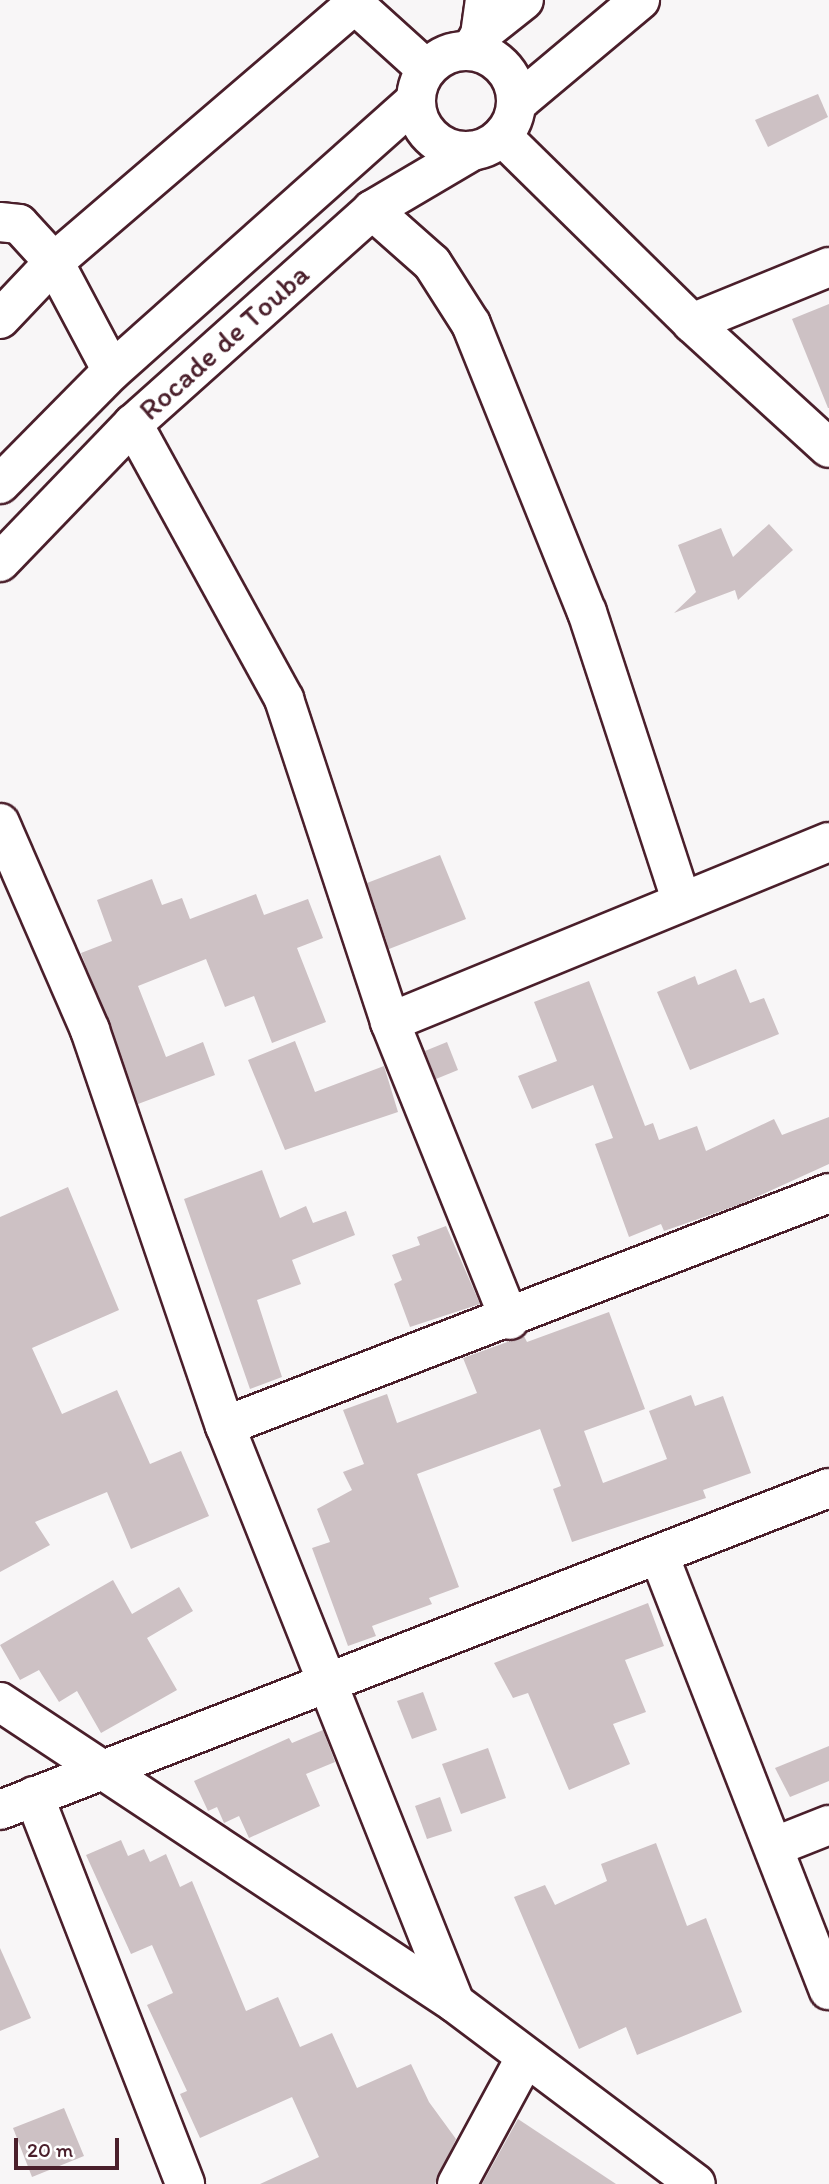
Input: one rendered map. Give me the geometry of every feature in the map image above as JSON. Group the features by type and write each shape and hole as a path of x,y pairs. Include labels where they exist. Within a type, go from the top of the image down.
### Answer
{"street":[{"path":"497,130 504,68 479,28 524,0"},
{"name":"Rocade de Touba","path":"0,562 133,424 372,210 497,130 640,0"},
{"path":"0,319 54,262 352,2 421,85 422,125 439,144 497,130"},
{"name":"Rocade de Touba","path":"0,484 111,371 421,85 439,58 479,28"},
{"path":"497,130 692,323 829,447"},
{"path":"372,210 432,263 471,324 587,612 681,900"},
{"path":"0,222 19,224 54,262 111,371"},
{"path":"692,323 829,267"},
{"path":"133,424 284,699 390,1022 510,1320"},
{"path":"0,823 90,1030 225,1426 330,1682 455,2003"},
{"path":"390,1022 681,900 829,842"},
{"path":"225,1426 510,1320 829,1193"},
{"path":"185,2184 17,1803 103,1767 829,1489"},
{"path":"659,1555 776,1846 829,1990"},
{"path":"0,1702 103,1767 455,2003 696,2184"},
{"path":"776,1846 829,1825"},
{"path":"457,2184 525,2057"}],"building":[{"path":"818,94 828,117 768,147 755,120"},
{"path":"829,304 829,408 828,408 792,319"},
{"path":"769,524 793,550 738,600 735,590 674,613 696,592 678,545 721,528 733,557"},
{"path":"440,855 466,919 389,949 367,883"},
{"path":"152,879 162,905 182,898 190,919 256,894 264,915 308,899 323,938 297,948 326,1022 272,1043 254,996 225,1007 206,959 138,986 166,1057 203,1042 215,1075 138,1104 81,953 112,941 97,900"},
{"path":"736,969 750,1003 764,998 779,1034 690,1070 657,992 695,976 698,985"},
{"path":"589,981 645,1126 653,1123 659,1140 697,1126 706,1151 774,1119 782,1135 829,1117 829,1164 741,1204 664,1231 661,1224 629,1237 595,1144 613,1138 593,1085 532,1109 518,1076 557,1061 534,1002"},
{"path":"295,1041 315,1092 384,1066 398,1112 285,1150 248,1060"},
{"path":"447,1042 458,1070 436,1079 425,1051"},
{"path":"262,1170 280,1218 306,1206 313,1223 346,1211 355,1235 292,1260 301,1284 257,1300 282,1377 250,1389 184,1199"},
{"path":"68,1187 119,1310 32,1348 62,1414 117,1390 150,1464 181,1451 209,1516 131,1549 107,1492 35,1522 50,1545 0,1572 0,1217"},
{"path":"446,1226 480,1304 410,1327 394,1284 402,1280 392,1255 420,1245 417,1237"},
{"path":"609,1312 645,1409 584,1431 603,1483 667,1459 649,1411 691,1395 695,1406 723,1396 751,1473 703,1490 706,1498 572,1542 553,1489 561,1486 540,1429 417,1474 459,1587 429,1598 432,1604 372,1626 376,1636 348,1646 312,1548 330,1542 317,1509 352,1490 343,1472 364,1464 343,1410 387,1394 397,1423 477,1393 463,1358 524,1336 527,1342"},
{"path":"113,1580 132,1614 179,1587 193,1611 147,1638 177,1690 101,1733 77,1691 59,1702 39,1670 20,1680 0,1645"},
{"path":"648,1603 664,1646 625,1660 646,1712 613,1724 630,1764 569,1790 528,1693 513,1698 494,1663"},
{"path":"423,1692 437,1730 412,1739 397,1701"},
{"path":"323,1730 335,1762 306,1774 320,1806 249,1838 239,1816 224,1823 217,1807 208,1811 194,1781 289,1738 292,1743"},
{"path":"829,1746 829,1781 790,1797 775,1768"},
{"path":"488,1748 506,1798 461,1814 442,1764"},
{"path":"440,1797 452,1831 427,1839 415,1806"},
{"path":"121,1840 128,1856 144,1849 150,1862 166,1854 180,1887 192,1881 246,2011 278,1997 300,2047 332,2033 357,2088 411,2064 429,2102 456,2139 435,2184 260,2184 319,2157 292,2097 200,2138 180,2094 187,2091 147,2005 173,1993 152,1945 131,1954 86,1855"},
{"path":"656,1843 687,1926 706,1918 742,2012 637,2055 626,2027 579,2049 514,1897 545,1885 555,1905 607,1881 601,1864"},
{"path":"0,1948 31,2018 0,2031"},
{"path":"64,2108 84,2156 32,2177 13,2128"},
{"path":"518,2119 616,2184 482,2184"}]}
